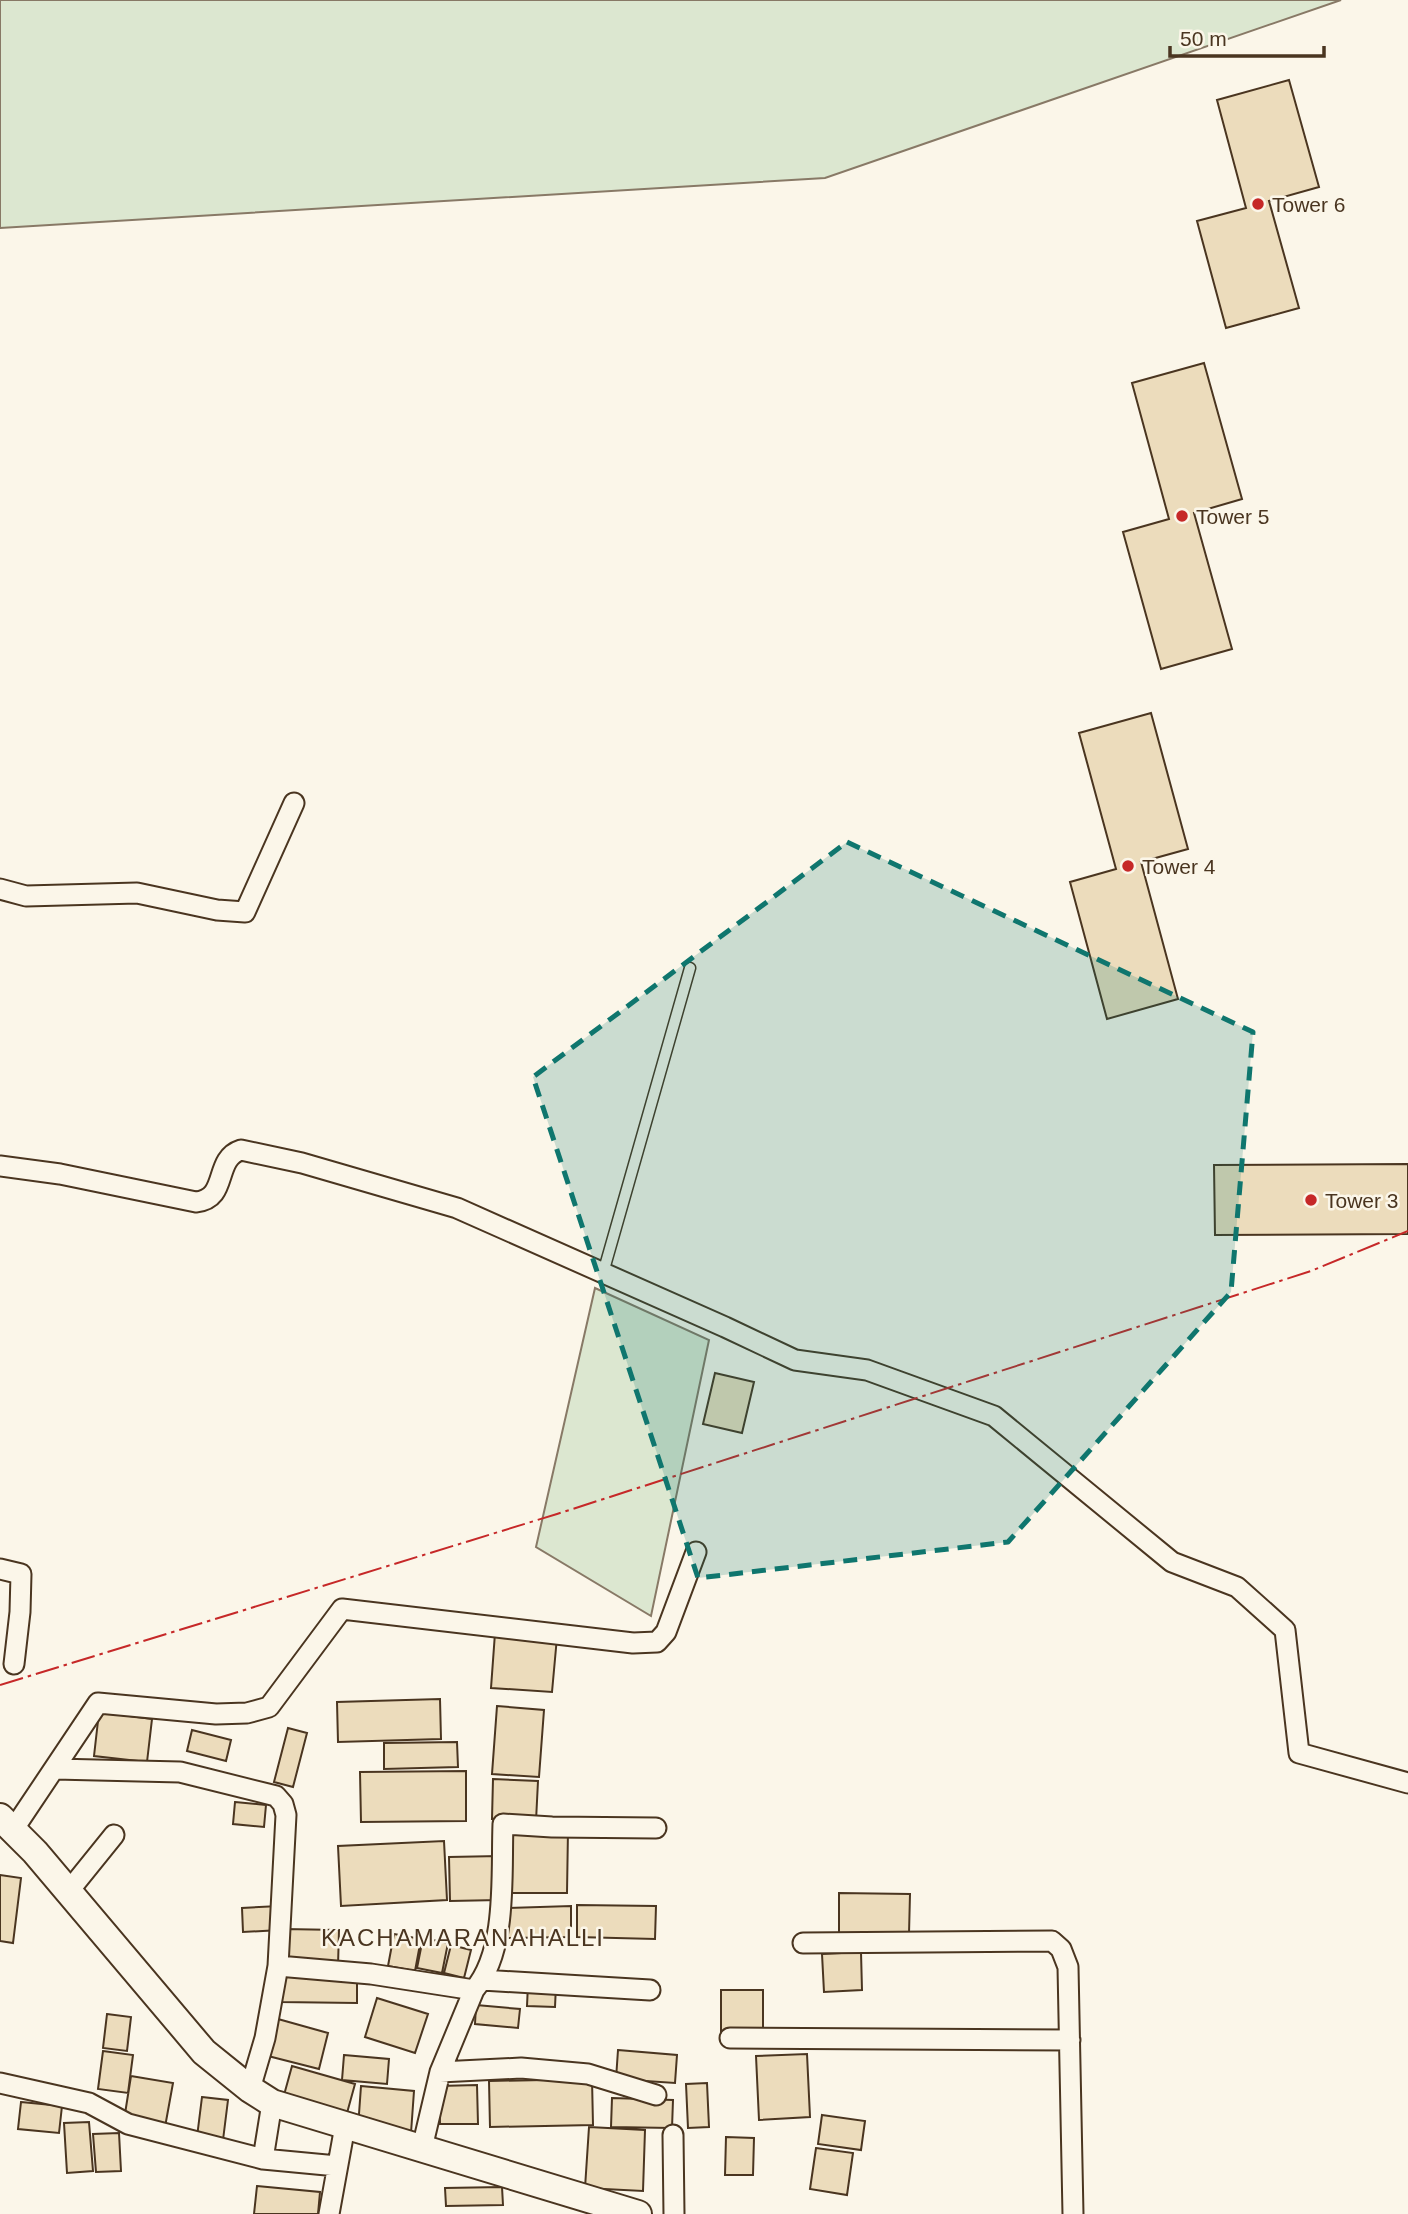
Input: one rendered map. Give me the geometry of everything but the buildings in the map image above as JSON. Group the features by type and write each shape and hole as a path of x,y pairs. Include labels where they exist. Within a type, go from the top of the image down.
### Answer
{"street":[{"path":"0,889 26,896 137,892 217,910 245,912 294,803"},
{"path":"0,1166 60,1174 196,1202 213,1197 226,1163 233,1153 241,1150 302,1163 457,1208 725,1326 795,1360 867,1370 994,1416 1172,1562 1237,1587 1285,1630 1298,1754 1408,1783"},
{"path":"638,2214 345,2126 261,2096 204,2053 68,1892 6,1824 55,1769 98,1703 216,1714 247,1713 269,1707 342,1609 633,1643 657,1642 667,1632 696,1552"},
{"path":"0,1569 21,1574 14,1664"},
{"path":"55,1769 180,1772 276,1796 283,1804 286,1815 278,1966 265,2038 261,2096 263,2159"},
{"path":"422,2148 440,2072 498,1933 502,1824 656,1828"},
{"path":"68,1892 114,1835"},
{"path":"803,1943 1052,1941 1061,1949 1068,1967 1073,2214"},
{"path":"278,1966 478,1985 650,1990"},
{"path":"730,2038 1070,2040"},
{"path":"440,2072 521,2068 588,2074 656,2095"},
{"path":"0,2083 89,2103 128,2124 263,2159 337,2166"},
{"path":"329,2214 345,2126"},
{"path":"673,2135 674,2214"}],"lane":[{"path":"603,1274 690,968"}],"highlighted area":[{"path":"847,842 1253,1032 1231,1292 1008,1542 698,1578 533,1077"}],"green space":[{"path":"0,0 1341,0 825,178 0,228"},
{"path":"595,1288 709,1340 651,1616 536,1547"}],"power":[{"path":"0,1685 557,1514 1311,1271 1408,1231"}],"place":[{"name":"Tower 6","path":"1258,204"},
{"name":"Tower 5","path":"1182,516"},
{"name":"Tower 4","path":"1128,866"},
{"name":"Tower 3","path":"1311,1200"}],"district":[{"name":"KACHAMARANAHALLI","path":"463,1937"}]}
